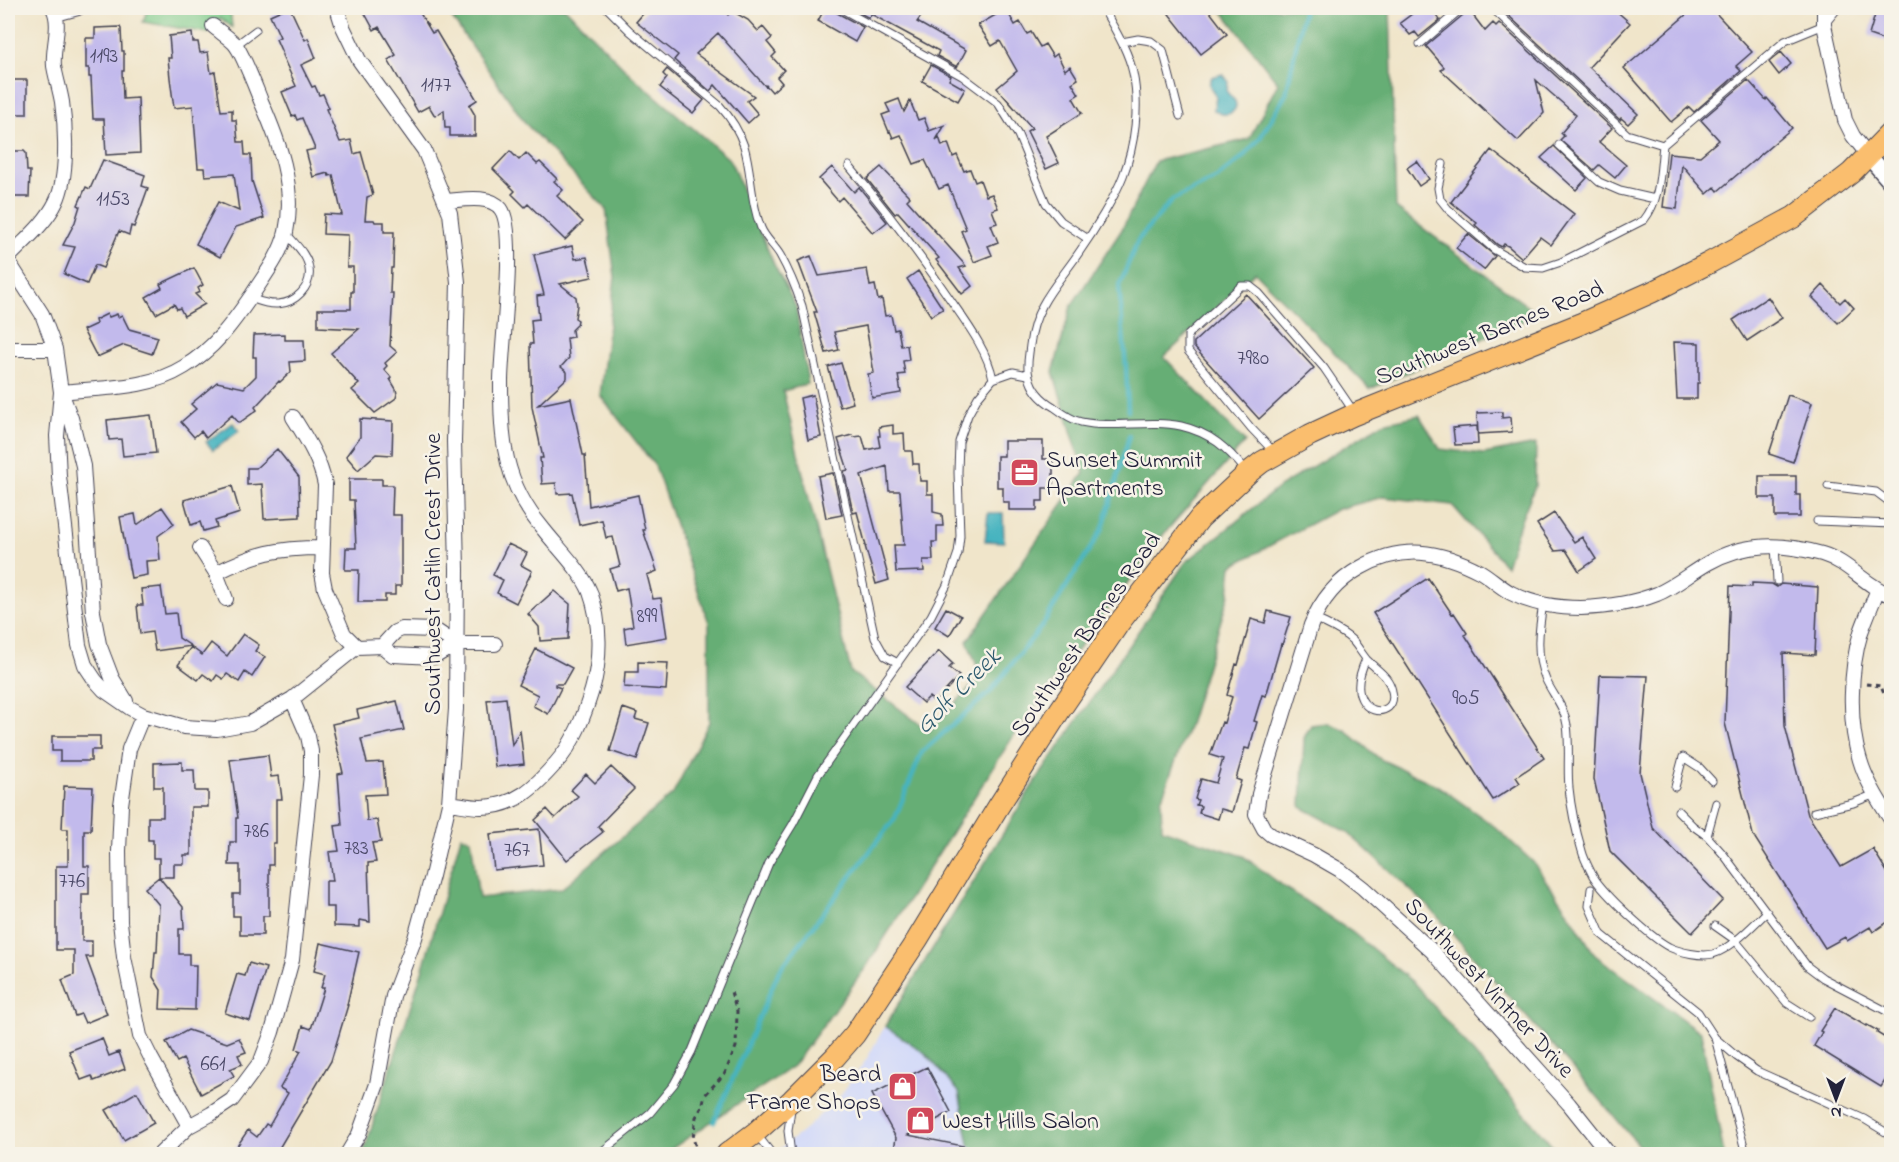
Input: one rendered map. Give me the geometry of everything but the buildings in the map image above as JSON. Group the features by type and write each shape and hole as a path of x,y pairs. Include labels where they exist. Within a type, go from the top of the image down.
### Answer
{"main road":[{"name":"Southwest Barnes Road","path":"727,1155 792,1101 835,1057 870,1013 998,807 1119,623 1200,518 1248,473 1262,462 1310,435 1356,414 1580,324 1690,273 1794,217 1851,173 1892,131"}],"street":[{"path":"78,8 55,11 54,66 63,113 64,173 61,188 56,203 8,259 42,314 55,349 61,392 71,418 83,466 93,612 99,644 112,678 130,708"},
{"name":"Southwest Catlin Crest Drive","path":"337,8 343,27 360,60 424,150 450,213 458,282 454,441 457,569 456,709 449,803 415,938 393,996 377,1084 359,1134 347,1155"},
{"path":"1824,8 1824,25 1845,120 1852,136 1892,183"},
{"path":"61,392 133,386 156,381 207,352 240,314 267,273 286,233 289,198 286,172 276,134 236,45 213,26"},
{"path":"446,201 491,201 501,209 506,220 508,274 501,380 502,429 506,458 526,507 568,558 589,591 597,625 597,663 594,682 576,732 561,758 541,781 513,802 481,807 449,803"},
{"path":"8,349 55,349"},
{"path":"61,392 57,436 59,476 79,645 86,665 95,680 104,690 130,708 143,715 184,727 217,729 249,723 292,699 357,647 382,646 393,654 434,657 456,644 495,644"},
{"path":"293,417 316,457 325,485 322,548 322,573 325,589 344,634 357,647"},
{"name":"Southwest Vintner Drive","path":"1609,1155 1569,1104 1432,951 1340,870 1271,835 1259,822 1256,814 1259,794 1314,618 1321,604 1332,588 1348,575 1377,558 1406,552 1430,552 1459,561 1482,573 1511,593 1543,604 1565,608 1584,608 1634,601 1656,594 1683,581 1726,554 1748,547 1775,546 1796,548 1839,560 1878,589 1892,596"},
{"path":"200,548 216,573 226,598"},
{"path":"216,573 245,559 271,551 322,548"},
{"path":"1878,589 1861,632 1857,649 1852,683 1852,717 1859,759 1875,794 1892,821"},
{"path":"382,646 394,632 402,629 435,630 456,644"},
{"path":"160,1155 189,1126 232,1100 261,1060 272,1032 292,960 311,775 311,751 308,736 292,699"},
{"path":"143,715 129,749 120,805 120,922 124,957 140,1036 189,1126"}],"lane":[{"path":"607,8 630,31 720,106 730,118 744,143 751,193 758,221 789,271 802,306 875,638 885,656 898,663"},
{"path":"840,8 962,76 998,103 1018,135 1046,203 1061,221 1088,238"},
{"path":"1103,8 1122,42 1132,73 1135,118 1132,146 1123,177 1081,251 1042,303 1032,331 1028,375 1036,392 1050,405 1079,422 1103,425 1179,426 1204,434 1228,450 1248,473"},
{"path":"1420,44 1462,8"},
{"path":"1492,8 1627,134 1663,144"},
{"path":"1443,164 1438,188 1440,199 1448,209 1495,250 1525,267 1543,268 1561,262 1644,219 1652,210 1655,199 1663,144 1785,41 1824,25 1838,8"},
{"path":"236,45 256,30"},
{"path":"1122,42 1138,39 1151,41 1163,50 1180,116"},
{"path":"1559,145 1599,182 1620,191 1655,199"},
{"path":"849,166 922,257 965,321 991,367 993,379"},
{"path":"250,298 276,305 293,301 304,290 310,270 307,261 286,233"},
{"path":"1277,455 1251,428 1188,351 1188,336 1241,286 1250,286 1259,293 1324,368 1356,414"},
{"path":"598,1155 650,1113 674,1084 692,1052 769,863 793,824 818,775 931,616 947,585 958,553 960,442 968,415 978,397 993,379 1013,372 1028,375"},
{"path":"1828,486 1876,492 1892,504"},
{"path":"1817,521 1892,524"},
{"path":"1775,546 1777,581"},
{"path":"1543,604 1539,625 1541,663 1545,678 1563,711 1567,724 1569,789 1582,852 1593,876 1605,892 1644,929 1670,948 1713,954 1726,948 1767,912"},
{"path":"1314,618 1344,633 1366,659 1386,677 1393,693 1392,704 1388,709 1375,711 1362,701 1359,680 1366,659"},
{"path":"1675,787 1683,757 1700,768 1712,781"},
{"path":"1814,812 1853,803 1875,794"},
{"path":"1707,836 1716,803"},
{"path":"1678,811 1707,836 1724,855 1807,966 1823,978 1892,1014"},
{"path":"1591,889 1589,906 1601,934 1698,1012 1715,1038 1737,1057 1757,1071 1864,1119 1892,1136"},
{"path":"1715,926 1735,940 1787,1003 1809,1017"},
{"path":"1715,1038 1746,1155"},
{"path":"791,1155 788,1131 792,1101"},
{"path":"755,1133 771,1155"}],"path":[{"path":"1852,683 1881,686 1892,712"},
{"path":"698,1155 693,1134 703,1098 725,1073 736,1047 737,1011 731,990 723,977"}],"shaded area":[{"path":"885,1026 925,1053 959,1092 971,1154 773,1154 803,1131 840,1096 866,1060"}],"green space":[{"path":"148,8 230,8 232,27 220,18 208,33 143,22"},
{"path":"445,8 565,8 631,75 730,160 774,264 796,307 808,384 783,391 851,672 929,731 981,676 967,641 1084,473 1053,372 1071,306 1121,231 1156,161 1249,139 1278,83 1220,8 1390,8 1396,208 1538,314 1370,389 1255,272 1164,357 1245,442 1163,535 1014,735 866,967 793,1066 664,1154 363,1154 423,968 461,836 471,839 479,898 561,889 673,794 709,722 709,623 655,466 600,395 615,277 606,209 526,124"},
{"path":"1419,415 1440,449 1484,454 1536,444 1535,486 1506,566 1452,505 1383,497 1338,509 1232,566 1229,594 1188,728 1161,800 1162,829 1243,856 1287,889 1352,932 1414,983 1559,1154 971,1154 959,1092 925,1053 885,1026 1029,791 1185,563 1279,487 1383,423"},
{"path":"1328,723 1345,730 1380,759 1438,786 1494,826 1533,862 1595,955 1701,1033 1724,1154 1646,1154 1429,907 1346,831 1301,807 1304,738 1311,725"}],"water":[{"path":"1223,74 1228,81 1227,92 1236,105 1233,111 1226,114 1214,110 1216,96 1210,85 1212,77"},
{"path":"233,423 239,431 213,450 206,442"},
{"path":"988,513 1003,513 1004,542 985,541"}],"waterway":[{"name":"Golf Creek","path":"1128,411 1119,286 1138,240 1172,200 1217,178 1243,157 1260,138 1286,94 1304,8"},
{"name":"Golf Creek","path":"714,1122 779,971 895,818 922,752 990,692 1041,627 1103,528 1129,436"}],"place":[{"name":"Sunset Summit Apartments","path":"1025,473"},
{"name":"Beard Frame Shops","path":"902,1087"},
{"name":"West Hills Salon","path":"921,1120"}]}
